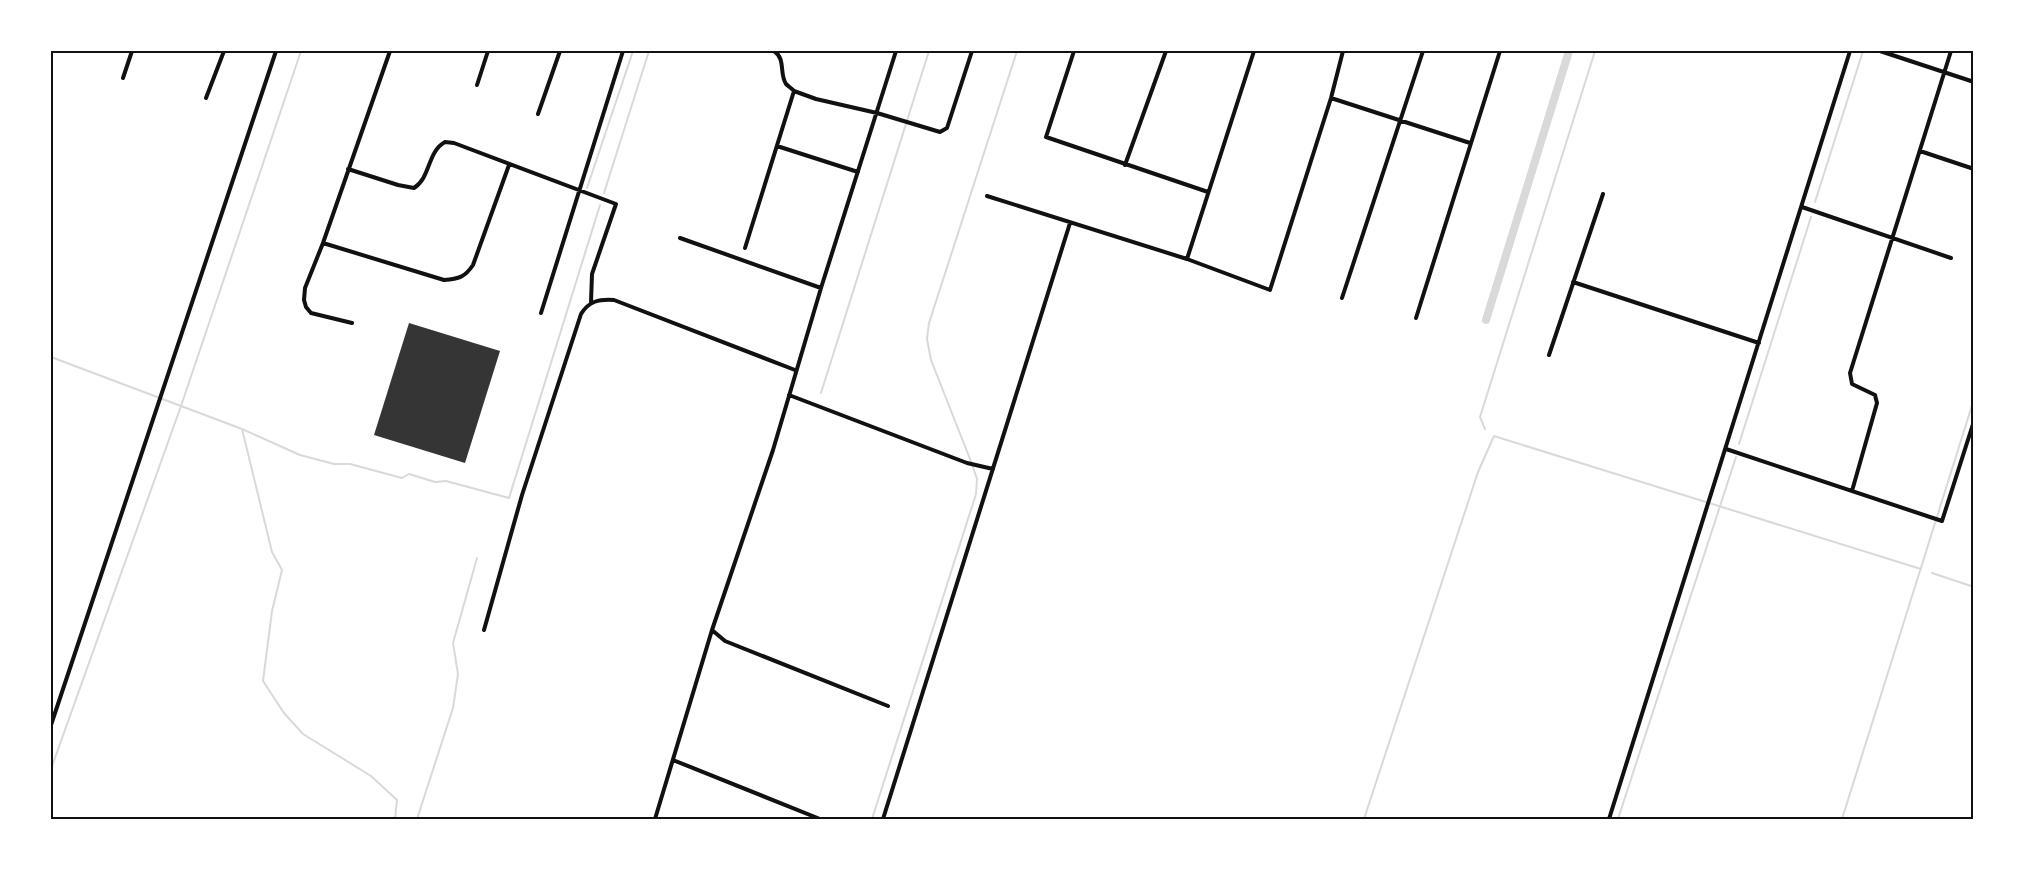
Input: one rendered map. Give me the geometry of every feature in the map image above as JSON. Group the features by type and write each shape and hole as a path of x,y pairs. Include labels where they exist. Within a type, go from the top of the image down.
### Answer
{"street":[{"path":"123,78 132,51"},
{"path":"206,98 224,51"},
{"path":"51,725 276,51"},
{"path":"352,323 311,313 304,300 305,288 390,51"},
{"path":"477,85 488,51"},
{"path":"538,114 560,51"},
{"path":"541,313 623,51"},
{"path":"774,51 779,54 786,84 794,91 940,132 947,128 972,51"},
{"path":"655,819 712,630 789,395 820,288 896,51"},
{"path":"1074,51 1046,137 1209,192"},
{"path":"1125,165 1166,51"},
{"path":"1187,260 1254,51"},
{"path":"987,196 1187,260 1270,290 1331,98 1343,51"},
{"path":"1342,298 1423,51"},
{"path":"1416,318 1500,51"},
{"path":"1610,819 1850,51"},
{"path":"1880,51 1974,82"},
{"path":"1852,491 1877,403 1875,395 1852,384 1850,373 1951,51"},
{"path":"746,248 794,91"},
{"path":"1331,98 1470,143"},
{"path":"348,169 414,188 422,182 436,149 446,142 454,143 616,204 592,274 591,303"},
{"path":"777,146 858,172"},
{"path":"1920,151 1974,169"},
{"path":"323,243 444,280 457,279 466,275 473,265 509,165"},
{"path":"1549,355 1603,194"},
{"path":"1802,207 1951,258"},
{"path":"883,819 1070,223"},
{"path":"680,238 820,288"},
{"path":"1573,282 1759,343"},
{"path":"484,630 522,495 573,337 581,314 591,303 614,300 795,370"},
{"path":"789,395 967,463 993,469"},
{"path":"1726,449 1942,521 1974,422"},
{"path":"712,630 725,641 888,706"},
{"path":"673,760 820,819"}],"building":[{"path":"409,323 500,351 465,463 374,435"}],"waterway":[{"path":"51,769 181,406 301,51"},
{"path":"587,188 633,51"},
{"path":"604,193 649,51"},
{"path":"821,393 929,51"},
{"path":"872,819 976,494 977,479 931,360 927,339 929,323 1017,51"},
{"path":"1486,320 1569,51"},
{"path":"1485,429 1480,417 1595,51"},
{"path":"1815,202 1863,51"},
{"path":"242,429 300,455 334,464 350,464 402,478 409,474 435,482 446,481 509,498 600,205"},
{"path":"1739,444 1811,217"},
{"path":"51,357 242,429 272,552 282,570 272,611 263,681 284,713 303,734 371,776 397,800 395,819"},
{"path":"1842,819 1974,399"},
{"path":"1364,819 1478,472 1494,436 1921,569"},
{"path":"1618,819 1736,457"},
{"path":"417,819 453,708 458,674 453,643 477,558"},
{"path":"1932,573 1974,587"}]}
